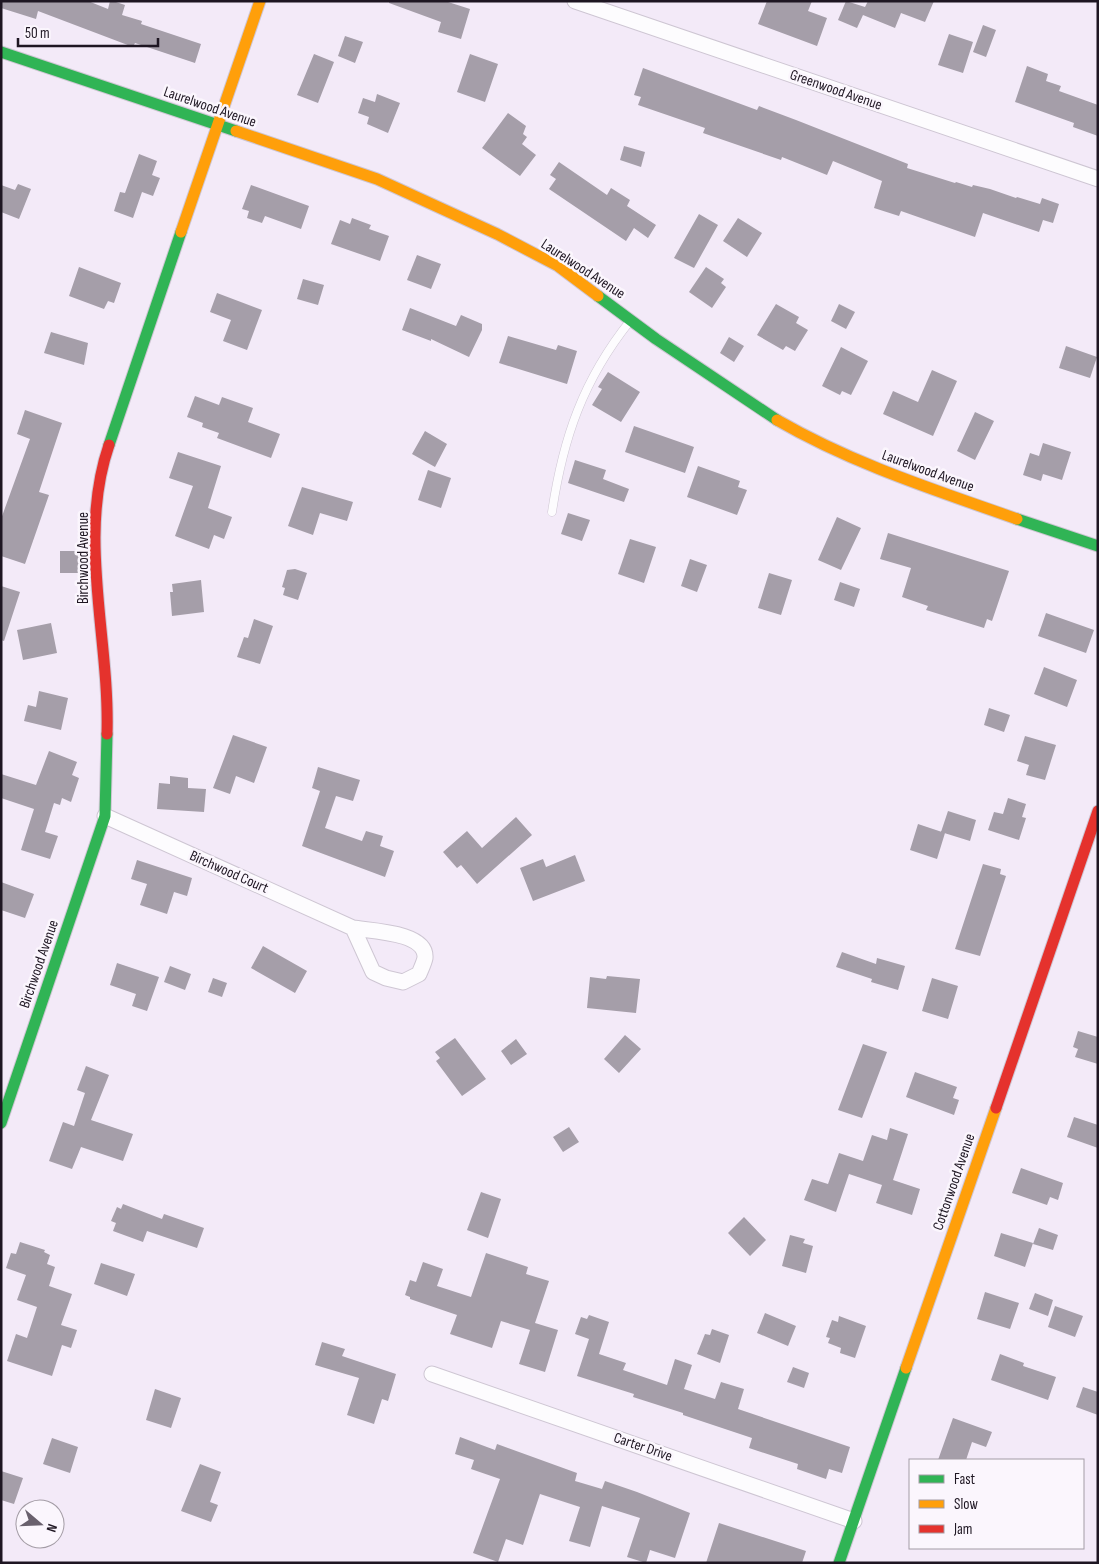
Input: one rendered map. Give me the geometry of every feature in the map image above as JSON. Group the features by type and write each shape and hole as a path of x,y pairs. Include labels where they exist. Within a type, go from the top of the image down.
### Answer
{"street":[{"name":"Birchwood Avenue","path":"1,1123 105,816 108,711 97,601 96,528 101,468 260,1"},
{"name":"Greenwood Avenue","path":"575,1 1098,179"},
{"name":"Laurelwood Avenue","path":"1,52 377,179 497,234 558,266 656,339 778,421 841,454 895,477 1098,546"},
{"name":"Cottonwood Avenue","path":"839,1563 1098,811"},
{"name":"Birchwood Court","path":"105,816 353,928 411,937 422,948 425,958 419,974 403,982 386,978 373,972 353,928"},
{"name":"Carter Drive","path":"432,1374 854,1521"}],"lane":[{"path":"552,512 558,475 583,396 610,347 631,320"}],"building":[{"path":"1,1 88,1 108,9 110,1 113,1 125,5 122,15 142,21 141,24 201,44 195,63 135,43 133,47 38,11 36,19 1,8"},
{"path":"389,1 445,1 470,9 461,39 438,32 441,22 389,3"},
{"path":"767,1 812,1 808,11 827,18 817,46 758,24"},
{"path":"846,1 865,7 868,1 934,1 925,22 901,13 895,28 863,15 857,28 838,20"},
{"path":"983,25 996,30 986,57 973,52"},
{"path":"949,34 973,42 963,73 938,65"},
{"path":"345,36 363,42 355,63 338,56"},
{"path":"314,54 334,62 318,103 297,95"},
{"path":"470,54 498,64 485,102 457,92"},
{"path":"1027,66 1048,74 1046,81 1061,86 1059,91 1098,105 1098,136 1073,127 1074,123 1015,102"},
{"path":"643,68 757,110 759,106 796,120 908,164 907,168 955,183 990,189 1040,204 1042,198 1059,204 1053,223 1043,220 1039,232 983,213 975,237 901,211 899,216 874,208 882,181 833,161 827,175 782,157 781,160 703,133 705,128 638,105 641,97 634,95"},
{"path":"377,94 400,103 388,133 367,124 369,117 358,113 363,98 375,102"},
{"path":"508,113 526,126 523,134 527,137 522,144 536,155 520,176 482,148"},
{"path":"624,146 645,152 641,167 620,160"},
{"path":"139,154 157,161 152,175 160,178 153,196 142,192 133,218 114,211 120,192 125,193"},
{"path":"559,162 607,195 611,188 630,200 627,206 656,225 648,238 634,228 626,241 549,189 556,179 550,175"},
{"path":"18,184 31,189 19,219 1,212 1,185 15,190"},
{"path":"251,185 309,206 301,229 265,216 262,223 247,218 249,211 242,209"},
{"path":"699,214 718,225 694,268 674,258"},
{"path":"352,218 371,225 369,229 389,236 380,261 331,244 340,220 350,224"},
{"path":"738,218 762,233 747,257 723,241"},
{"path":"417,255 441,264 431,289 407,280"},
{"path":"79,267 121,283 114,303 108,301 104,309 69,296"},
{"path":"706,267 724,279 721,283 726,287 712,308 689,292"},
{"path":"303,279 324,285 318,305 297,299"},
{"path":"217,293 262,310 247,350 223,341 231,320 210,312"},
{"path":"776,304 799,317 796,323 808,330 795,351 786,346 783,350 757,335"},
{"path":"839,304 855,312 846,329 831,321"},
{"path":"410,308 456,326 461,315 482,324 482,330 469,357 431,339 431,341 402,330"},
{"path":"51,332 88,343 84,365 44,353"},
{"path":"508,336 556,350 558,345 577,351 567,384 499,363"},
{"path":"729,337 744,346 734,362 720,353"},
{"path":"1066,346 1097,357 1090,378 1059,368"},
{"path":"841,347 868,361 851,395 842,391 840,395 822,386"},
{"path":"932,370 957,381 933,436 883,414 893,391 918,402"},
{"path":"608,372 640,392 621,422 592,405 602,389 598,387"},
{"path":"195,396 219,405 222,397 253,408 248,422 280,434 271,458 217,438 219,433 202,427 203,423 187,417"},
{"path":"25,410 62,423 39,492 49,495 25,564 1,556 1,519 30,439 17,434"},
{"path":"975,412 994,421 975,460 957,451"},
{"path":"634,426 694,447 685,473 625,452"},
{"path":"425,431 447,444 435,467 412,454"},
{"path":"1043,443 1071,452 1062,480 1043,474 1041,481 1023,475 1030,453 1039,456"},
{"path":"178,452 221,466 208,508 232,517 224,539 214,535 209,549 175,536 193,486 169,478"},
{"path":"575,460 606,470 603,479 629,489 624,502 568,483"},
{"path":"698,466 740,481 738,487 747,490 737,515 687,497"},
{"path":"428,470 451,478 441,508 418,500"},
{"path":"302,487 353,502 347,521 320,513 313,535 288,526"},
{"path":"568,513 590,520 582,541 561,534"},
{"path":"837,517 861,528 841,570 818,560"},
{"path":"888,533 1009,571 992,621 987,619 984,628 926,610 928,606 902,597 911,568 880,559"},
{"path":"630,539 656,547 644,583 618,574"},
{"path":"60,551 79,551 79,573 60,573"},
{"path":"690,559 707,565 697,592 681,586"},
{"path":"295,569 307,573 298,600 283,595 285,588 282,587 287,570"},
{"path":"769,573 792,580 781,615 758,608"},
{"path":"201,580 204,612 172,616 170,592 173,592 172,584"},
{"path":"840,582 860,589 854,607 834,600"},
{"path":"1,586 20,592 4,641 1,640"},
{"path":"1046,613 1094,630 1086,653 1038,636"},
{"path":"254,619 273,626 260,664 237,657 244,637 248,638"},
{"path":"51,623 57,653 23,660 17,630"},
{"path":"1044,667 1077,680 1067,707 1034,694"},
{"path":"39,691 68,698 61,730 24,721 28,705 36,707"},
{"path":"989,708 1010,715 1004,732 984,725"},
{"path":"233,735 267,747 254,783 236,776 230,794 213,788"},
{"path":"1025,736 1056,745 1045,780 1026,775 1029,765 1017,761"},
{"path":"49,751 77,762 72,775 79,778 71,802 62,798 60,805 54,803 45,832 58,836 50,859 21,850 34,809 1,798 1,774 36,785"},
{"path":"318,767 360,780 353,801 336,796 325,828 362,841 366,831 383,836 380,846 394,851 385,877 302,846 320,791 312,788"},
{"path":"170,776 188,778 188,788 206,789 204,812 157,809 159,783 170,784"},
{"path":"1008,798 1026,804 1022,817 1026,818 1019,840 988,830 994,812 1003,814"},
{"path":"948,811 976,820 970,841 941,832"},
{"path":"516,817 532,835 477,884 461,865 457,868 443,852 467,831 482,848"},
{"path":"918,824 945,833 937,859 910,850"},
{"path":"575,855 585,881 533,901 520,868 543,859 546,867"},
{"path":"137,860 192,878 187,896 174,892 167,914 140,905 147,884 131,879"},
{"path":"983,864 1001,869 1000,874 1006,876 980,956 955,949"},
{"path":"1,882 34,894 25,918 1,910"},
{"path":"263,946 307,971 295,993 251,968"},
{"path":"842,952 876,964 877,958 905,966 898,990 871,982 872,979 836,967"},
{"path":"117,963 159,977 147,1011 132,1006 136,994 110,985"},
{"path":"170,966 191,974 185,990 164,982"},
{"path":"607,976 640,979 636,1013 587,1008 590,977 606,979"},
{"path":"213,978 227,983 222,997 208,992"},
{"path":"932,978 958,986 948,1019 922,1011"},
{"path":"1078,1031 1098,1037 1098,1064 1075,1057 1078,1049 1073,1047"},
{"path":"625,1035 641,1049 619,1073 604,1059"},
{"path":"455,1038 486,1079 462,1096 436,1061 440,1058 435,1052"},
{"path":"516,1039 527,1054 511,1065 501,1051"},
{"path":"863,1044 887,1052 862,1118 838,1110"},
{"path":"86,1066 109,1075 91,1120 133,1134 123,1161 81,1147 72,1169 49,1161 63,1122 74,1126 85,1093 77,1090"},
{"path":"915,1072 957,1087 953,1098 959,1100 954,1115 906,1097"},
{"path":"1074,1117 1098,1125 1098,1148 1067,1137"},
{"path":"569,1127 579,1142 563,1152 553,1137"},
{"path":"890,1128 908,1134 893,1180 920,1189 912,1215 876,1203 882,1185 849,1174 836,1212 804,1200 812,1179 828,1184 839,1153 863,1161 872,1135 887,1140"},
{"path":"1021,1168 1063,1183 1058,1200 1050,1197 1047,1205 1012,1193"},
{"path":"481,1192 501,1199 488,1238 467,1230"},
{"path":"123,1204 162,1219 164,1214 204,1228 197,1248 147,1231 143,1242 113,1231 116,1223 111,1221 117,1207 121,1209"},
{"path":"744,1217 766,1240 750,1256 728,1233"},
{"path":"1039,1228 1058,1235 1053,1250 1033,1244"},
{"path":"1001,1233 1033,1243 1025,1267 994,1256"},
{"path":"790,1235 805,1239 803,1243 813,1246 806,1273 782,1266"},
{"path":"20,1242 45,1250 44,1252 50,1255 47,1264 55,1267 49,1286 72,1294 61,1325 77,1330 71,1348 62,1345 52,1376 7,1361 16,1334 27,1338 37,1307 17,1300 26,1275 6,1268 11,1253 16,1254"},
{"path":"486,1253 528,1267 526,1274 549,1281 535,1323 558,1330 545,1372 519,1364 530,1330 501,1321 492,1348 450,1334 457,1315 410,1299 410,1297 405,1295 410,1280 416,1282 423,1262 443,1269 437,1286 471,1297"},
{"path":"101,1263 135,1274 127,1296 94,1284"},
{"path":"985,1292 1019,1303 1010,1329 977,1319"},
{"path":"1035,1293 1053,1300 1048,1316 1029,1309"},
{"path":"1055,1306 1083,1316 1075,1337 1048,1327"},
{"path":"765,1313 796,1326 788,1346 757,1333"},
{"path":"589,1315 609,1322 599,1354 626,1363 623,1370 667,1385 675,1359 692,1365 684,1389 715,1399 721,1382 744,1389 738,1409 850,1447 842,1473 829,1469 826,1479 797,1469 798,1464 749,1448 752,1438 633,1397 634,1394 577,1376 589,1339 575,1334 581,1317 587,1319"},
{"path":"839,1316 866,1326 855,1358 840,1353 841,1348 828,1343 830,1338 826,1337 832,1320 838,1322"},
{"path":"712,1329 729,1335 720,1363 697,1354 705,1334 710,1335"},
{"path":"322,1342 345,1349 342,1356 396,1374 388,1401 382,1399 374,1424 347,1415 359,1378 315,1365"},
{"path":"1000,1354 1024,1363 1023,1366 1056,1377 1048,1400 991,1380"},
{"path":"793,1367 809,1373 804,1388 787,1382"},
{"path":"1083,1387 1098,1392 1098,1415 1076,1407"},
{"path":"155,1389 181,1398 171,1428 146,1420"},
{"path":"953,1418 992,1432 986,1447 972,1442 966,1459 938,1459"},
{"path":"460,1437 495,1450 497,1444 577,1473 575,1481 602,1489 605,1481 690,1513 675,1558 650,1550 646,1563 627,1557 640,1518 602,1506 590,1547 569,1541 580,1507 540,1494 523,1545 506,1539 498,1562 473,1553 500,1479 471,1469 474,1460 455,1454"},
{"path":"52,1438 78,1447 70,1473 43,1464"},
{"path":"200,1464 221,1472 210,1502 218,1505 211,1522 181,1511"},
{"path":"1,1471 23,1478 14,1504 1,1500"},
{"path":"719,1523 806,1551 802,1563 706,1563"}],"traffic: fast":[{"path":"1,52 236,131"},
{"path":"109,445 181,232"},
{"path":"598,296 656,339 777,420"},
{"path":"1017,519 1098,546"},
{"path":"1,1123 105,816 107,734"},
{"path":"839,1563 906,1368"}],"traffic: slow":[{"path":"181,232 260,1"},
{"path":"236,131 377,179 497,234 558,266 598,296"},
{"path":"777,420 806,436 865,463 925,487 1017,519"},
{"path":"906,1368 996,1108"}],"traffic: jam":[{"path":"107,734 107,698 95,552 100,480 109,445"},
{"path":"996,1108 1098,811"}]}
